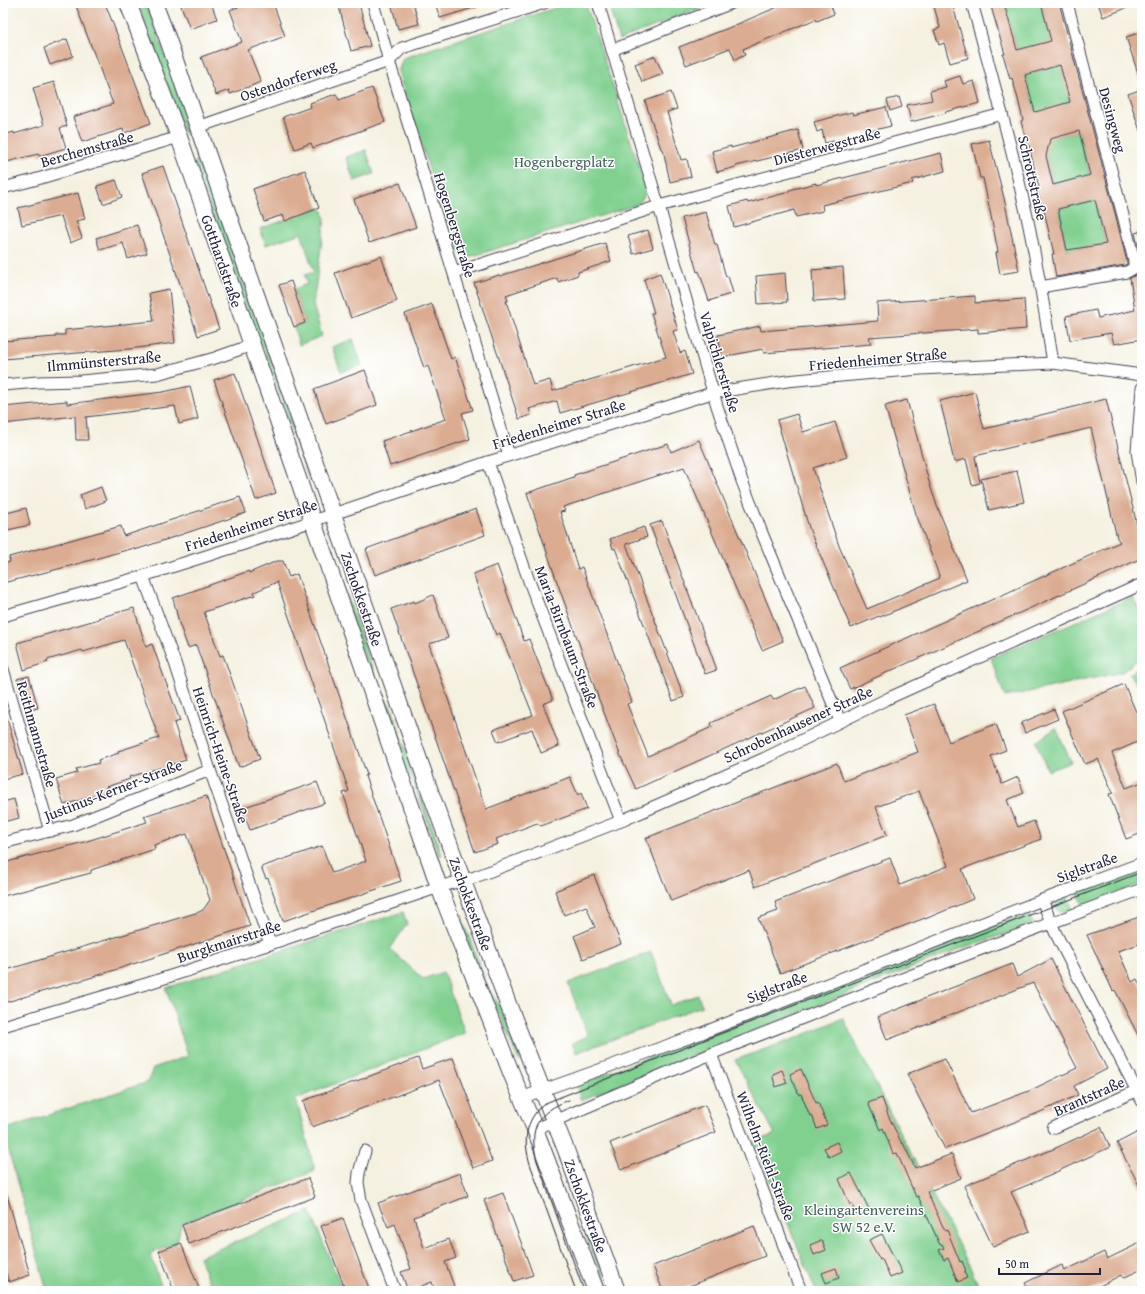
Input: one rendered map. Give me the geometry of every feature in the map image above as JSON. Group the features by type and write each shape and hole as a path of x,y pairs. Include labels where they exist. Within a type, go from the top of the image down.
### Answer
{"main road":[{"name":"Gotthardstraße","path":"128,3 179,137 313,520"},
{"name":"Gotthardstraße","path":"154,3 332,514"},
{"name":"Zschokkestraße","path":"332,514 428,787 508,1004 543,1090 617,1291"},
{"name":"Zschokkestraße","path":"313,520 439,887 521,1098 535,1129 596,1291"}],"street":[{"name":"Hogenbergstraße","path":"373,3 389,61 510,455"},
{"path":"389,61 402,48 544,3"},
{"name":"Valpichlerstraße","path":"598,3 659,206 712,393 742,482 805,639 840,721"},
{"path":"612,50 732,3"},
{"name":"Schrottstraße","path":"972,3 1002,114 1023,200 1053,363"},
{"name":"Desingweg","path":"1040,287 1127,272 1134,268 1134,260 1124,219 1067,3"},
{"name":"Ostendorferweg","path":"198,126 389,61"},
{"name":"Diesterwegstraße","path":"659,206 1002,114"},
{"name":"Berchemstraße","path":"3,188 179,137"},
{"path":"454,273 659,206"},
{"name":"Ilmmünsterstraße","path":"3,385 38,382 81,381 157,374 215,358 252,345"},
{"name":"Friedenheimer Straße","path":"3,616 143,576 488,462 712,393 787,381 920,369 1053,363 1142,375"},
{"path":"1142,388 1137,451 1142,482"},
{"name":"Maria-Birnbaum-Straße","path":"488,462 529,581 621,821"},
{"name":"Heinrich-Heine-Straße","path":"143,576 175,662 210,770 270,944"},
{"name":"Schrobenhausener Straße","path":"463,881 621,821 763,758 840,721 1142,584"},
{"name":"Reithmannstraße","path":"3,669 50,831"},
{"name":"Justinus-Kerner-Straße","path":"3,843 73,825 210,770"},
{"name":"Siglstraße","path":"521,1098 702,1033 1042,900 1142,863"},
{"name":"Burgkmairstraße","path":"3,1026 119,992 270,944 439,887 463,881"},
{"path":"535,1129 711,1054 912,975 1142,890"},
{"path":"1042,900 1076,973 1142,1101"},
{"name":"Wilhelm-Riehl-Straße","path":"711,1054 801,1291"},
{"name":"Brantstraße","path":"1053,1128 1136,1091"},
{"path":"365,1152 358,1173 358,1183 362,1200 395,1291"}],"green space":[{"path":"138,3 146,3 193,131 192,135 185,134"},
{"name":"Hogenbergplatz","path":"570,3 586,4 647,191 639,204 470,257 455,250 398,72 403,58"},
{"path":"608,3 714,3 619,40"},
{"path":"1013,3 1041,3 1051,42 1018,51 1004,6"},
{"path":"1060,65 1072,107 1036,117 1025,75"},
{"path":"1079,131 1090,176 1053,185 1046,156 1047,153 1044,149 1050,139"},
{"path":"366,150 374,174 354,181 346,157"},
{"path":"199,159 203,159 314,480 309,481 264,349 256,339 194,162"},
{"path":"1096,199 1098,214 1106,244 1067,250 1058,209"},
{"path":"319,208 323,211 325,218 313,305 322,336 299,345 294,327 305,323 294,289 307,284 305,275 314,272 301,233 266,245 260,229"},
{"path":"353,339 362,365 341,372 332,347"},
{"path":"332,552 381,693 391,707 442,855 439,856 412,777 401,763 328,553"},
{"path":"1133,597 1142,617 1142,656 1122,672 1005,697 991,658"},
{"path":"1142,664 1142,689 1129,675"},
{"path":"1056,728 1071,762 1048,771 1036,742"},
{"path":"1142,868 1142,883 1084,907 1077,891"},
{"path":"1067,896 1073,911 1065,913 1055,908 1055,903"},
{"path":"403,912 407,924 390,949 423,979 443,972 465,1033 296,1099 315,1171 181,1224 177,1243 150,1253 163,1291 47,1291 3,1130 148,1082 153,1068 188,1056 166,988"},
{"path":"1029,913 1032,923 1030,926 962,948 581,1100 576,1085"},
{"path":"462,919 490,992 502,1008 522,1060 519,1061 499,1014 485,996 457,921"},
{"path":"651,952 671,1005 698,995 702,1006 576,1053 572,1043 588,1036 568,983"},
{"name":"Kleingartenvereins SW 52 e.V.","path":"843,1018 981,1291 816,1291 754,1142 775,1134 735,1060 799,1037"},
{"path":"561,1158 611,1291 607,1291 558,1159"},
{"path":"310,1211 343,1291 212,1291 199,1257"}],"building":[{"path":"75,3 105,3 151,123 124,133 123,129 82,142 73,117 113,104"},
{"path":"180,3 211,3 217,19 190,29"},
{"path":"249,3 273,3 285,36 248,50 261,82 230,94 229,90 216,95 201,57 242,42 230,10"},
{"path":"338,3 359,3 370,46 351,51"},
{"path":"391,3 413,3 419,24 398,29"},
{"path":"435,3 480,3 480,6 440,18"},
{"path":"787,3 830,3 834,14 817,21 816,19 743,49 745,55 735,60 730,48 686,65 679,47"},
{"path":"933,3 952,3 968,58 950,63 944,43 939,45 934,30 940,28"},
{"path":"990,3 1004,3 1017,50 1051,41 1041,3 1059,3 1127,264 1056,277 1052,254 1054,254 1044,211 1043,212 1037,189 1039,188 1028,141 1026,141 1021,121 1023,120 1018,99 1012,78 1010,79 1003,54 1005,54","holes":["1060,65 1070,102 1035,112 1025,75","1079,131 1090,175 1053,185 1046,156 1050,139","1095,200 1106,244 1067,250 1058,209"]},
{"path":"1098,3 1137,3 1137,4 1103,17"},
{"path":"1142,32 1142,78 1140,79 1126,37"},
{"path":"67,39 73,56 50,65 44,48"},
{"path":"655,56 663,74 642,82 635,64"},
{"path":"960,76 963,84 974,81 980,103 911,122 907,105 932,100 930,91 946,87 944,81"},
{"path":"54,82 67,126 60,128 66,148 39,156 38,154 3,163 3,135 14,132 14,134 44,125 33,88"},
{"path":"372,88 385,122 313,148 311,143 295,149 283,117 311,107 310,103 336,94 339,100"},
{"path":"1142,89 1142,130 1140,131 1128,94"},
{"path":"671,92 677,109 667,112 681,160 687,159 691,177 670,182 663,149 661,149 645,101"},
{"path":"899,97 902,107 890,111 887,100"},
{"path":"886,107 891,126 825,143 822,130 817,132 814,122 852,112 853,115"},
{"path":"798,130 803,150 717,172 712,151 731,146 731,148"},
{"path":"989,140 1004,198 1019,271 1000,274 996,253 998,252 983,178 980,178 972,144"},
{"path":"941,153 945,171 912,180 913,183 822,205 823,211 796,217 794,210 734,227 729,206 747,201 748,203 816,183 816,185"},
{"path":"163,166 219,329 198,336 142,173"},
{"path":"305,170 319,208 285,221 283,215 264,221 253,189"},
{"path":"116,180 122,197 103,204 97,186"},
{"path":"400,183 416,227 369,243 354,199"},
{"path":"78,193 85,219 76,221 82,238 70,243 61,216 22,225 18,208"},
{"path":"706,212 715,245 717,245 726,277 728,276 733,293 709,301 699,271 697,272 682,218"},
{"path":"137,225 147,253 128,259 123,243 100,250 96,238"},
{"path":"648,230 653,248 633,254 628,236"},
{"path":"1142,231 1142,339 1114,344 1111,333 1070,340 1066,316 1096,310 1098,318 1135,310 1130,278 1138,274 1141,268 1141,259 1135,233"},
{"path":"605,243 611,261 578,272 578,275 558,282 557,278 506,295 508,301 506,301 533,385 550,380 553,391 666,357 651,313 654,313 644,279 660,273 678,330 673,331 680,353 685,351 692,374 560,413 557,401 529,409 531,415 519,419 474,283"},
{"path":"381,256 397,301 351,318 335,273"},
{"path":"843,267 845,299 814,301 812,270"},
{"path":"785,273 787,302 758,304 756,276"},
{"path":"291,281 305,323 294,327 279,285"},
{"path":"169,289 175,343 129,349 3,359 3,341 56,337 56,335 65,335 65,330 154,321 149,293"},
{"path":"975,296 975,303 1024,299 1026,329 978,333 978,329 869,337 871,344 764,353 763,349 722,357 718,335 760,326 761,331 878,321 877,303"},
{"path":"432,304 451,359 455,357 473,410 462,413 470,439 390,466 382,441 446,419 428,366 424,368 405,314"},
{"path":"365,370 377,405 326,424 314,389"},
{"path":"235,373 276,493 256,500 214,380"},
{"path":"190,386 198,419 179,424 175,406 86,417 88,440 76,440 75,416 3,424 3,407 67,401 67,404 163,392"},
{"path":"975,392 984,429 1106,399 1142,545 1142,558 850,689 840,668 1120,542 1117,538 1091,428 975,456 980,483 972,485 966,459 954,462 940,401"},
{"path":"907,400 937,506 967,580 851,628 810,531 777,420 797,414 803,432 835,422 847,457 813,468 839,546 867,609 940,578 916,514 885,406"},
{"path":"699,440 783,641 762,650 684,467 563,507 565,511 560,512 578,569 582,567 632,702 627,704 648,756 712,727 711,723 771,696 773,700 805,686 815,708 636,789 621,757 598,697 527,493 574,477 574,475 668,444 671,452"},
{"path":"1017,471 1024,502 989,510 981,479"},
{"path":"101,487 106,501 85,509 80,495"},
{"path":"240,497 246,513 135,550 134,548 3,583 3,564 10,562 9,557 121,526 124,536"},
{"path":"26,508 30,525 3,531 3,514"},
{"path":"476,509 485,535 375,575 366,549"},
{"path":"662,521 717,670 705,674 650,525"},
{"path":"644,527 647,537 626,544 684,697 673,701 615,548 613,549 610,539"},
{"path":"277,561 283,561 289,577 297,574 367,775 365,776 401,881 283,921 268,878 266,879 261,867 322,846 332,873 366,861 343,793 349,791 277,582 254,592 255,595 204,612 220,656 223,655 260,759 239,767 196,645 188,648 179,623 173,598 249,571 249,573"},
{"path":"497,565 524,641 529,639 553,700 543,704 559,746 541,753 532,729 498,742 493,730 533,715 500,633 496,635 473,574"},
{"path":"433,595 448,638 429,644 486,809 570,777 578,795 581,793 587,809 541,826 537,823 496,839 498,844 475,852 391,609 414,601 415,603"},
{"path":"134,608 146,647 152,644 180,721 174,723 186,760 129,777 130,779 106,787 107,792 64,805 56,779 77,773 76,769 99,763 98,760 119,753 118,751 159,738 124,640 83,652 82,650 47,660 48,662 24,670 17,643"},
{"path":"29,676 38,708 26,711 17,679"},
{"path":"1124,684 1142,726 1142,740 1112,753 1126,788 1142,782 1142,833 1126,839 1109,794 1113,793 1098,759 1085,764 1062,711"},
{"path":"934,704 949,742 996,724 1006,750 991,756 1002,784 1018,777 1024,793 1007,800 1018,827 1034,821 1041,839 962,869 973,899 925,919 780,973 758,918 778,911 775,902 890,858 900,885 948,866 919,791 876,807 887,835 755,887 749,870 671,901 646,838 837,763 844,781 918,752 904,715"},
{"path":"1054,709 1058,719 1025,733 1021,723"},
{"path":"3,715 6,715 23,774 3,779"},
{"path":"317,782 325,803 250,830 242,808"},
{"path":"206,796 250,926 93,977 3,1003 3,971 199,912 203,910 210,900 187,834 154,845 155,849 91,870 91,873 3,896 3,863 84,842 147,822 144,816"},
{"path":"14,799 19,818 3,822 3,802"},
{"path":"594,875 621,944 583,959 574,936 595,927 586,906 564,915 555,891"},
{"path":"1142,916 1142,943 1118,951 1132,982 1137,979 1142,989 1142,1043 1115,990 1113,991 1087,935"},
{"path":"1051,959 1107,1069 1074,1086 1078,1095 1038,1113 945,1149 907,1074 945,1059 971,1113 1029,1091 1077,1068 1033,983 887,1040 878,1017 1012,964 1017,977"},
{"path":"418,1058 422,1069 453,1058 492,1161 473,1168 439,1080 312,1127 303,1101"},
{"path":"801,1069 816,1103 818,1102 827,1125 817,1129 812,1115 810,1116 801,1094 799,1095 790,1074"},
{"path":"782,1070 787,1083 776,1087 773,1074"},
{"path":"882,1098 888,1115 915,1168 952,1154 961,1178 927,1192 945,1231 947,1230 960,1262 962,1261 966,1271 964,1272 967,1278 958,1282 948,1258 944,1260 939,1250 944,1248 942,1244 940,1245 918,1196 916,1197 897,1153 893,1154 883,1128 880,1130 868,1103"},
{"path":"705,1105 716,1132 621,1170 610,1143"},
{"path":"1101,1127 1110,1147 1054,1174 1011,1192 1030,1231 993,1247 964,1186 1058,1147"},
{"path":"1142,1130 1142,1191 1117,1143"},
{"path":"837,1142 841,1151 829,1157 824,1148"},
{"path":"460,1173 468,1196 414,1217 424,1248 449,1239 456,1258 445,1262 454,1286 435,1291 432,1282 408,1291 401,1272 411,1269 395,1224 388,1227 378,1203"},
{"path":"851,1173 869,1209 856,1215 839,1179"},
{"path":"308,1178 315,1197 189,1244 182,1225"},
{"path":"6,1192 30,1275 9,1282 3,1263 3,1193"},
{"path":"503,1193 533,1275 514,1281 484,1200"},
{"path":"343,1218 370,1291 346,1291 321,1226"},
{"path":"754,1226 765,1256 677,1291 663,1291 653,1266"},
{"path":"882,1234 902,1273 890,1278 882,1259 880,1260 869,1240"},
{"path":"822,1240 826,1250 814,1255 810,1245"},
{"path":"1142,1242 1142,1269 1123,1278 1121,1275 1090,1291 1029,1291 1025,1283 1062,1265 1064,1271 1104,1252 1107,1259"},
{"path":"181,1243 200,1291 174,1291 159,1251"},
{"path":"836,1268 839,1278 826,1283 822,1273"}],"tram line":[{"path":"576,1291 528,1155 526,1139 529,1125 532,1118 543,1104 717,1035 1142,872"},
{"path":"569,1100 549,1110 542,1116 535,1130 534,1149 584,1291"}]}
